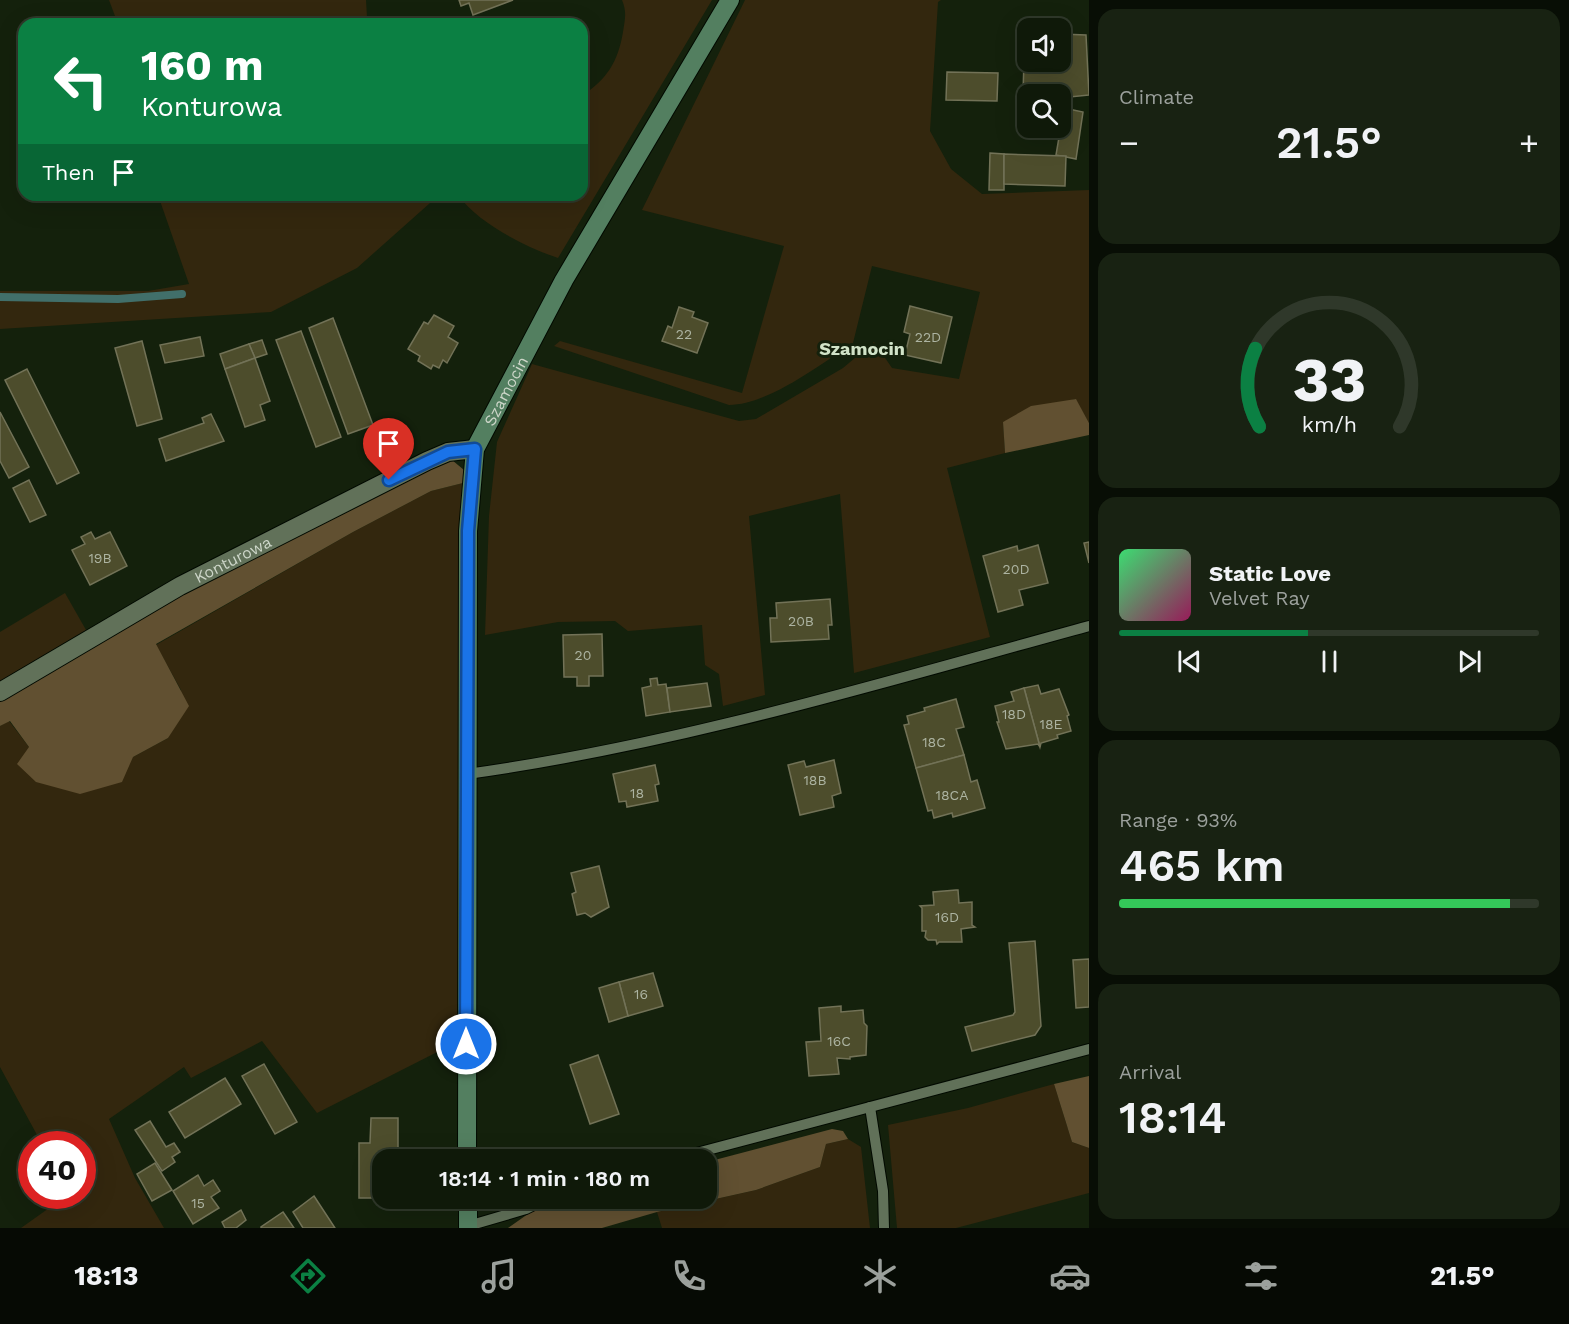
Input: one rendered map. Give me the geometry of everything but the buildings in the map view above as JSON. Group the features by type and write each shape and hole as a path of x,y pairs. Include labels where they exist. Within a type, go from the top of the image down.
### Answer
{"street":[{"name":"Szamocin","path":"467,1149 468,531 475,449 564,280 730,0"},
{"name":"Konturowa","path":"0,692 180,586 426,461 448,452 475,449"},
{"path":"468,1209 468,1227"}],"lane":[{"path":"467,774 525,766 759,716 1089,626"},
{"path":"712,1149 1089,1049"},
{"path":"870,1107 883,1191 884,1228"},
{"path":"468,1227 526,1209"}],"shaded area":[{"path":"109,0 366,0 368,18 116,18"},
{"path":"622,0 712,0 558,258 503,233 477,215 463,201 588,201 588,91 605,76 614,61 621,43 625,8"},
{"path":"745,0 941,0 938,2 930,131 951,169 982,194 1089,190 1089,423 1075,399 1003,422 1005,453 947,468 990,637 854,673 840,494 749,516 765,695 723,706 719,674 705,665 702,625 628,631 615,621 558,622 485,635 489,516 497,442 532,364 739,421 756,419 843,368 874,342 892,368 959,379 980,292 872,266 853,343 777,391 744,403 729,405 554,346 560,341 742,393 784,246 642,210"},
{"path":"160,201 432,201 357,268 271,312 0,329 0,291 148,291 189,284"},
{"path":"1076,399 1089,423 1089,435 1005,453 1003,422 1031,406"},
{"path":"452,460 464,470 463,483 431,491 353,532 156,644 189,706 168,738 133,757 122,782 80,794 36,782 17,764 29,747 10,721 0,726 0,701 140,616 426,467"},
{"path":"463,483 457,1042 317,1113 262,1041 191,1078 184,1067 109,1119 135,1178 164,1228 21,1228 48,1209 96,1209 96,1131 35,1131 0,1067 0,726 9,721 29,747 133,757 168,738 181,690 156,645 353,532 431,491"},
{"path":"65,593 86,630 0,681 0,632"},
{"path":"1089,1076 1089,1148 1072,1142 1054,1084"},
{"path":"1054,1084 1072,1142 1089,1148 1089,1193 956,1228 897,1228 888,1125 968,1108"},
{"path":"832,1129 843,1131 848,1139 826,1144 820,1167 756,1190 717,1199 717,1159"},
{"path":"848,1139 861,1147 870,1228 662,1228 657,1212 670,1209 717,1209 717,1199 756,1190 820,1167 826,1144"},
{"path":"535,1209 670,1209 602,1228 508,1228"}],"waterway":[{"path":"0,297 118,299 182,294"}],"district":[{"name":"Szamocin","path":"862,348"}],"route":[{"path":"389,480 448,452 475,449 468,531 466,1044"}]}
